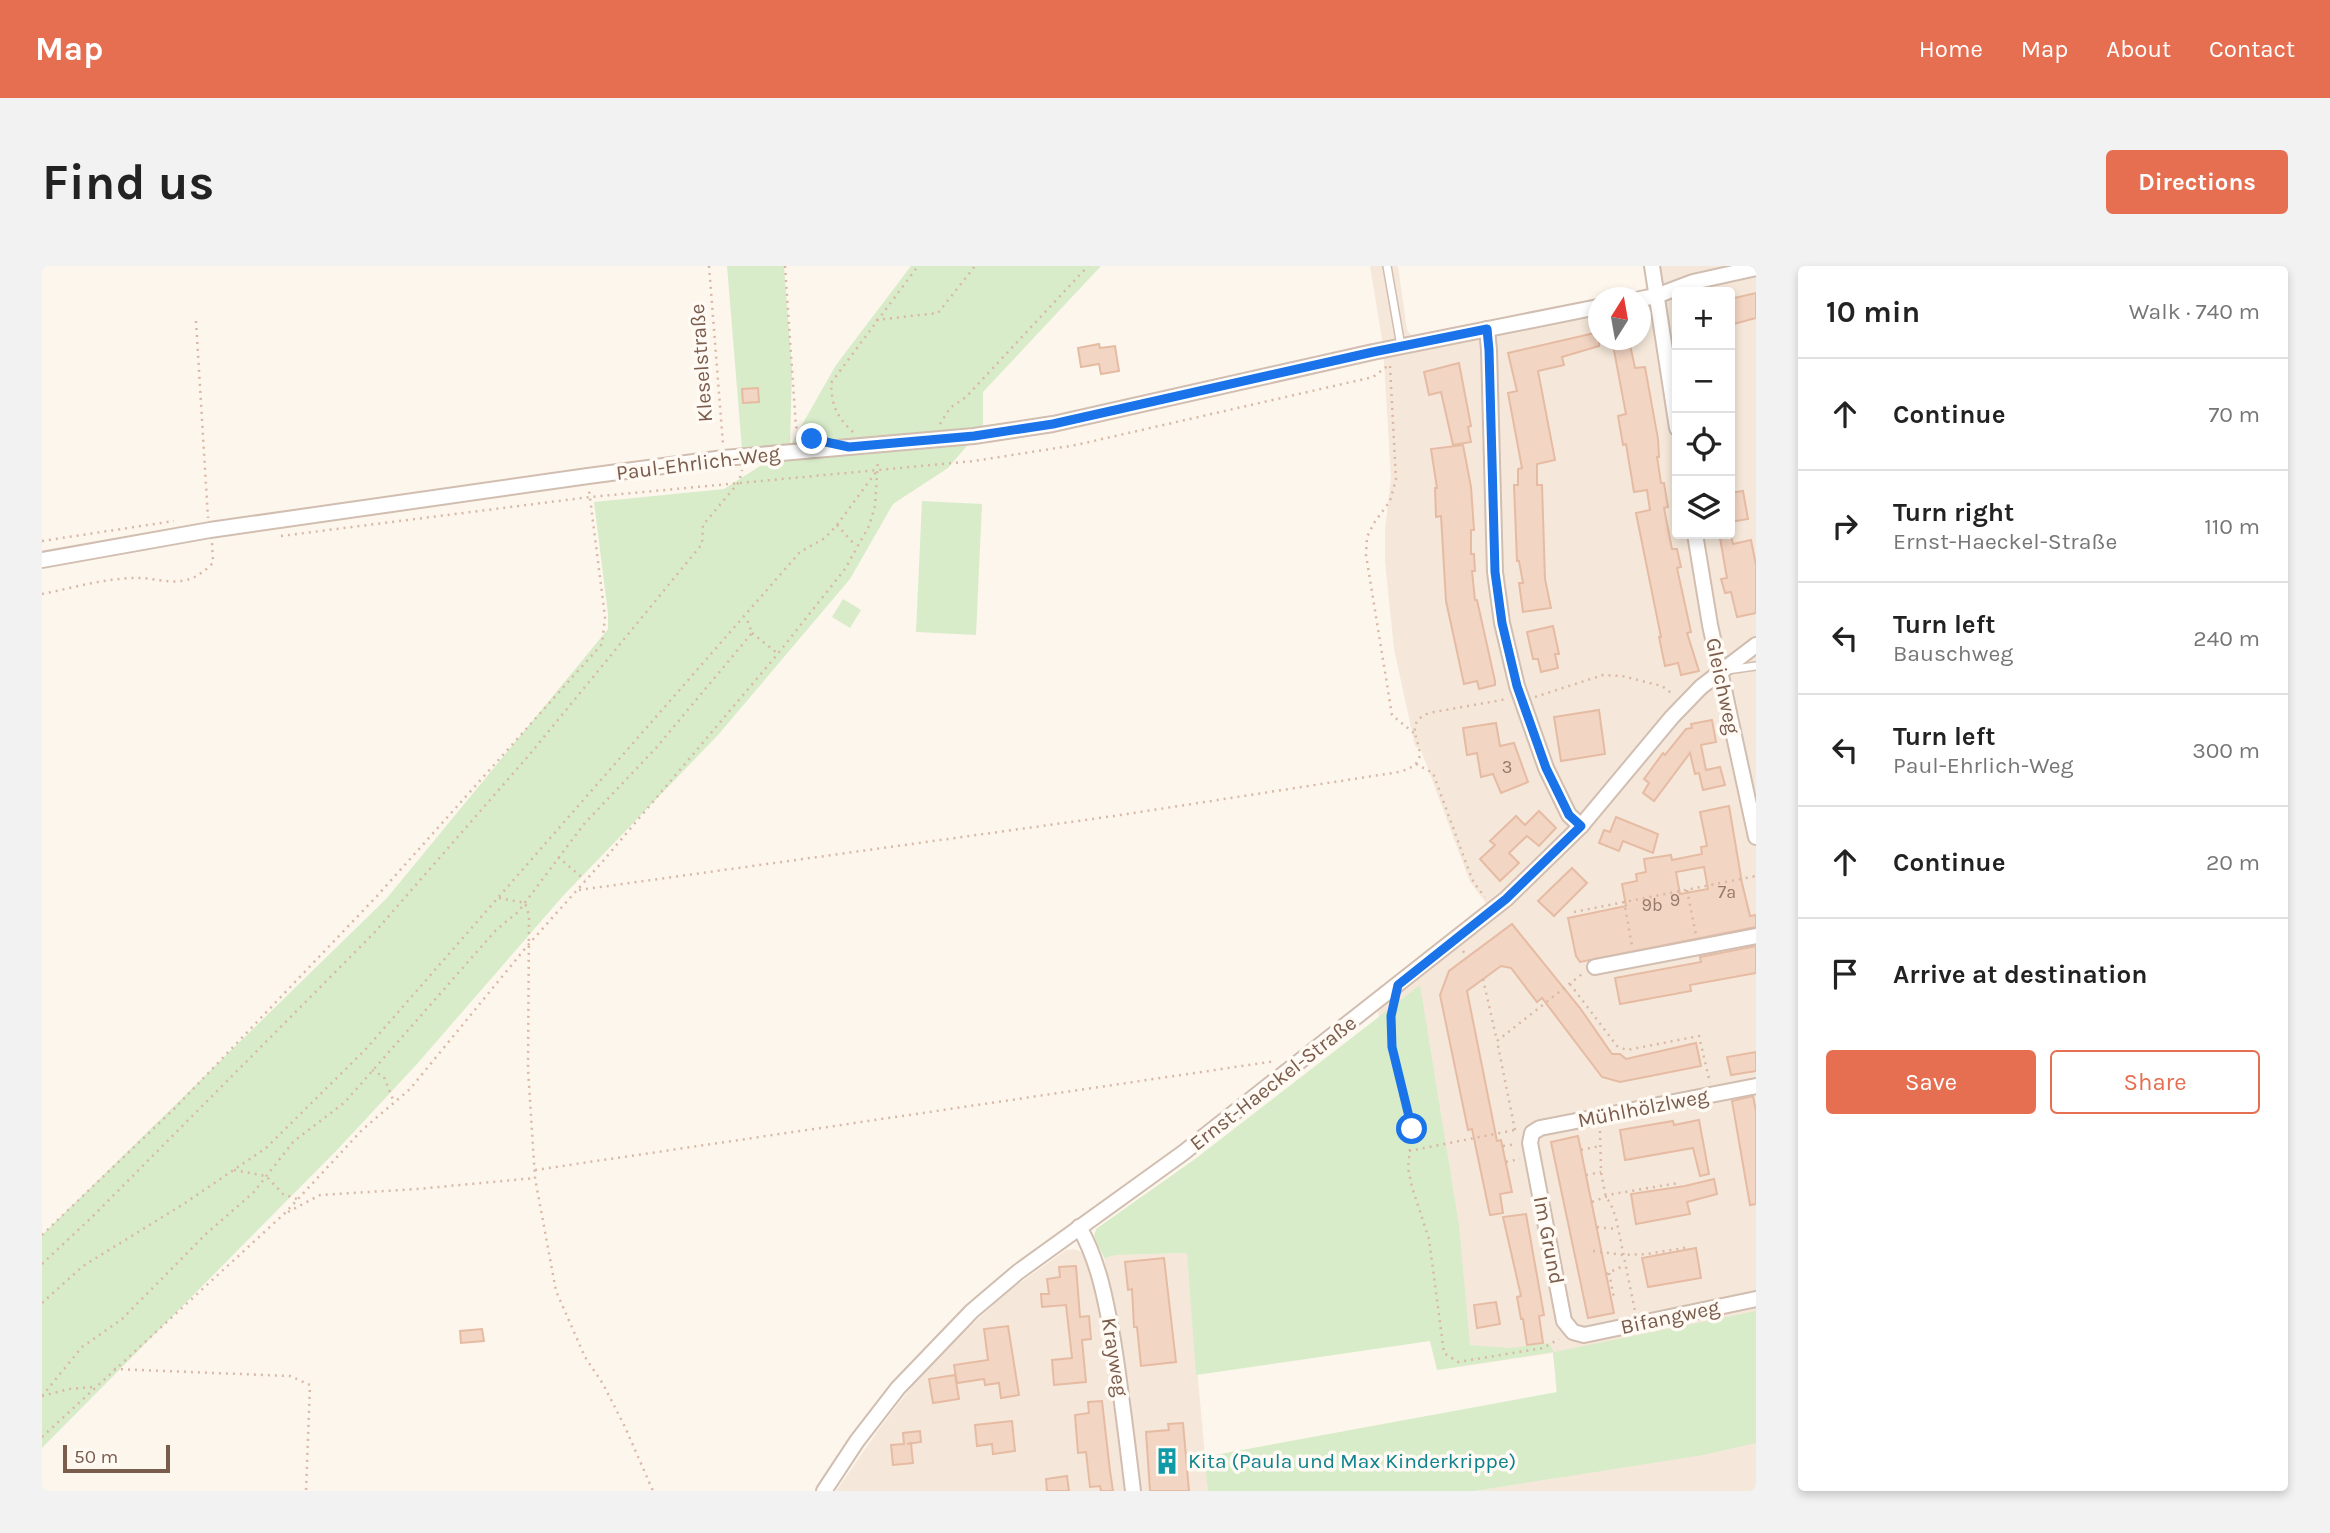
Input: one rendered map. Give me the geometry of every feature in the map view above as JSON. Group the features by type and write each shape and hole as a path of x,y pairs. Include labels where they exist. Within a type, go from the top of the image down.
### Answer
{"street":[{"path":"1652,266 1675,413"},
{"path":"1651,297 1693,282 1756,268"},
{"name":"Paul-Ehrlich-Weg","path":"42,560 210,530 588,476 724,458 935,440 1053,424 1394,347 1588,309"},
{"path":"1487,329 1495,572 1502,623 1521,699 1546,768 1569,815 1581,826"},
{"name":"Gleichweg","path":"1696,539 1710,625 1756,838"},
{"name":"Ernst-Haeckel-Straße","path":"824,1491 857,1441 898,1388 972,1311 1018,1272 1183,1153 1506,899 1581,826 1685,705 1720,672 1756,645"},
{"path":"1740,764 1756,761"},
{"path":"1595,967 1756,936"},
{"name":"Mühlhölzlweg","path":"1532,1133 1540,1128 1756,1086"},
{"name":"Im Grund","path":"1532,1133 1530,1143 1564,1321 1578,1333"},
{"name":"Krayweg","path":"1079,1227 1088,1242 1106,1301 1122,1394 1133,1491"},
{"name":"Bifangweg","path":"1578,1333 1756,1299"}],"lane":[{"path":"1387,266 1394,347"},
{"path":"1720,672 1756,666"}],"path":[{"name":"Kleselstraße","path":"709,266 724,458"},
{"path":"785,266 796,427 812,439"},
{"path":"42,1437 285,1213 362,1130 410,1088 528,945 778,653 845,569 869,526 878,469 873,445 843,423 832,403 831,383 918,266"},
{"path":"876,320 938,313 975,266"},
{"path":"935,440 938,426 950,408 966,397 1088,266"},
{"path":"42,594 91,583 134,578 180,582 200,576 213,562 206,497 196,321"},
{"path":"1394,347 1390,364 1396,479 1390,501 1367,537 1366,555 1392,715 1416,735"},
{"path":"280,536 590,497 974,461 1076,445 1373,377 1390,364 1394,347"},
{"path":"42,1264 91,1219 374,933 530,754 702,544 703,525 739,482 744,457"},
{"path":"42,1303 83,1266 267,1148 365,1050 800,552 825,538 837,526 878,469"},
{"path":"42,1235 175,1108 377,896 602,644 605,617 588,476"},
{"path":"42,541 184,519"},
{"path":"837,526 857,547"},
{"path":"745,615 752,633 778,653"},
{"path":"42,1396 82,1347 122,1319 207,1233 254,1192 293,1142 345,1102 496,930 518,912 584,824 656,748 752,633"},
{"path":"576,890 1114,816 1399,772 1410,769 1420,755 1414,725 1418,718 1429,713 1521,699 1596,676 1611,675 1662,686 1685,705"},
{"path":"1416,764 1433,773 1469,872 1486,898"},
{"path":"558,857 585,880"},
{"path":"1574,912 1756,876"},
{"path":"1687,890 1699,947"},
{"path":"497,898 525,903"},
{"path":"1624,901 1635,960"},
{"path":"525,903 529,915 528,1069 535,1178 556,1291 586,1357 625,1427 653,1491"},
{"path":"1497,1041 1595,967"},
{"path":"1409,1152 1514,1130 1483,979"},
{"path":"1570,984 1617,1046 1627,1049 1699,1036 1712,1094"},
{"path":"1398,985 1391,1016 1392,1047 1412,1129 1409,1152 1412,1187 1433,1259 1444,1353 1458,1362 1543,1348 1578,1333"},
{"path":"535,1170 1279,1061"},
{"path":"372,1070 384,1077 394,1102"},
{"path":"1598,1117 1601,1172 1606,1198 1610,1202 1617,1229 1638,1323"},
{"path":"1581,1150 1600,1146"},
{"path":"234,1170 266,1176 283,1194 297,1199"},
{"path":"1586,1175 1601,1172"},
{"path":"285,1213 320,1195 535,1178"},
{"path":"1592,1202 1613,1194 1678,1183"},
{"path":"1597,1227 1617,1229"},
{"path":"1593,1251 1623,1255 1690,1247"},
{"path":"1614,1298 1608,1273 1625,1265"},
{"path":"114,1370 290,1376 310,1385 306,1491"},
{"path":"42,1396 69,1389 95,1387"}],"shaded area":[{"path":"1370,266 1398,266 1407,330 1411,335 1588,300 1588,350 1651,350 1651,287 1646,287 1650,282 1648,266 1756,266 1756,1491 1475,1491 1564,1477 1553,1353 1437,1370 1398,1203 1376,990 1486,903 1470,882 1421,750 1415,746 1394,649 1385,562 1385,529 1391,478 1383,346"},
{"path":"1066,1250 1082,1252 1101,1302 1128,1491 836,1491 881,1426 928,1366 1007,1292"},
{"path":"1187,1253 1208,1491 1140,1491 1130,1391 1104,1258 1117,1255"}],"green space":[{"path":"727,266 784,266 792,370 790,446 836,365 911,266 1101,266 983,392 983,427 948,468 893,504 850,579 718,735 562,897 417,1064 337,1150 42,1448 42,1235 387,898 608,629 594,502 724,489 788,448 742,449"},
{"path":"922,501 982,504 976,635 916,632"},
{"path":"843,599 861,610 850,628 832,617"},
{"path":"1420,985 1459,1225 1470,1345 1510,1348 1549,1343 1554,1352 1756,1311 1756,1443 1703,1455 1475,1491 1208,1491 1204,1457 1557,1392 1553,1352 1437,1370 1430,1341 1196,1375 1187,1253 1117,1255 1104,1258 1094,1236 1096,1229 1195,1159"}],"building":[{"path":"1756,293 1756,318 1735,324 1735,298"},
{"path":"1588,335 1588,349 1562,357 1564,365 1538,371 1555,460 1537,464 1537,485 1542,485 1545,579 1551,608 1523,612 1519,583 1523,583 1517,561 1514,485 1518,485 1518,469 1522,468 1508,393 1517,391 1508,353"},
{"path":"1099,344 1100,348 1115,346 1119,371 1101,374 1099,364 1081,367 1078,348"},
{"path":"1614,350 1631,350 1635,368 1645,367 1658,439 1657,457 1661,483 1664,483 1668,507 1664,508 1672,549 1677,549 1681,567 1677,568 1691,632 1687,633 1699,671 1681,675 1678,663 1665,666 1636,513 1650,510 1647,490 1634,492 1618,416 1626,414"},
{"path":"1459,363 1471,426 1468,427 1471,442 1453,445 1441,392 1429,395 1424,372"},
{"path":"758,388 759,402 743,403 742,389"},
{"path":"1463,445 1471,487 1474,530 1471,530 1471,554 1474,554 1475,571 1472,571 1475,600 1495,681 1495,685 1479,689 1477,681 1464,684 1446,601 1441,516 1436,517 1437,488 1431,449"},
{"path":"1743,491 1748,519 1735,521 1735,492"},
{"path":"1720,539 1732,539 1733,544 1751,540 1756,565 1756,613 1737,617 1731,592 1725,593 1721,579 1727,578"},
{"path":"1553,626 1559,654 1555,654 1558,668 1541,672 1538,659 1533,659 1527,632"},
{"path":"1599,710 1605,754 1561,761 1554,717"},
{"path":"1712,720 1716,742 1701,745 1706,770 1720,767 1725,785 1703,790 1699,773 1695,774 1690,753 1654,801 1643,793 1649,783 1644,779 1663,753 1665,755 1686,729 1692,728 1691,724"},
{"path":"1496,723 1500,746 1514,743 1528,782 1501,793 1493,774 1481,777 1477,753 1467,755 1463,728"},
{"path":"1729,806 1742,883 1750,916 1756,915 1756,927 1580,962 1576,956 1568,918 1626,906 1622,884 1637,881 1636,874 1646,872 1644,859 1671,855 1672,860 1702,854 1701,847 1707,846 1700,812","holes":["1704,867 1708,889 1680,894 1676,872"]},
{"path":"1539,811 1556,828 1539,846 1527,836 1509,853 1519,863 1500,881 1480,859 1495,845 1490,841 1516,816 1525,825"},
{"path":"1616,817 1658,834 1653,853 1623,841 1619,851 1599,843 1604,830 1610,832"},
{"path":"1572,868 1587,883 1554,916 1538,901"},
{"path":"1512,924 1580,1008 1612,1054 1620,1054 1626,1059 1696,1043 1701,1066 1620,1082 1602,1077 1542,998 1537,1002 1511,968 1501,966 1467,991 1497,1141 1501,1140 1512,1192 1500,1194 1503,1213 1490,1215 1472,1129 1468,1130 1440,995 1449,971"},
{"path":"1756,946 1756,973 1690,985 1691,991 1620,1004 1615,978 1701,962 1700,957"},
{"path":"1756,1052 1756,1071 1731,1075 1727,1057"},
{"path":"1753,1096 1756,1111 1756,1204 1750,1205 1732,1101"},
{"path":"1699,1120 1709,1174 1700,1176 1693,1148 1625,1160 1620,1130 1673,1121 1674,1125"},
{"path":"1578,1136 1614,1313 1588,1318 1551,1142"},
{"path":"1714,1179 1717,1194 1687,1202 1690,1214 1636,1224 1631,1194"},
{"path":"1526,1214 1544,1315 1539,1316 1543,1343 1527,1345 1517,1297 1521,1296 1503,1217"},
{"path":"1696,1248 1701,1278 1648,1287 1642,1258"},
{"path":"1164,1258 1176,1362 1141,1366 1137,1327 1134,1327 1132,1289 1128,1290 1125,1262"},
{"path":"1076,1266 1080,1317 1089,1316 1091,1339 1082,1340 1086,1382 1054,1385 1052,1360 1072,1358 1066,1305 1042,1307 1041,1294 1049,1294 1047,1279 1060,1277 1059,1267"},
{"path":"1496,1302 1500,1324 1477,1328 1474,1305"},
{"path":"1008,1326 1019,1395 1001,1398 999,1383 985,1385 984,1379 957,1383 954,1365 988,1360 984,1329"},
{"path":"482,1329 484,1341 461,1343 460,1331"},
{"path":"955,1375 959,1399 933,1403 929,1379"},
{"path":"1102,1401 1113,1491 1101,1491 1100,1486 1090,1487 1086,1452 1078,1453 1075,1415 1089,1413 1088,1402"},
{"path":"1012,1421 1015,1451 993,1454 992,1444 977,1446 975,1425"},
{"name":"Kita (Paula und Max Kinderkrippe)","path":"1183,1423 1189,1491 1150,1491 1146,1432 1169,1430 1168,1424"},
{"path":"920,1431 921,1442 911,1443 913,1463 893,1465 891,1445 904,1444 903,1433"},
{"path":"1067,1476 1069,1491 1047,1491 1046,1479"}],"place":[{"name":"Kita (Paula und Max Kinderkrippe)","path":"1167,1461"}],"route":[{"path":"812,439 849,447 974,436 1053,424 1487,329 1495,572 1502,623 1517,686 1546,768 1569,815 1581,826 1506,899 1398,985 1391,1016 1392,1047 1412,1129"}]}
